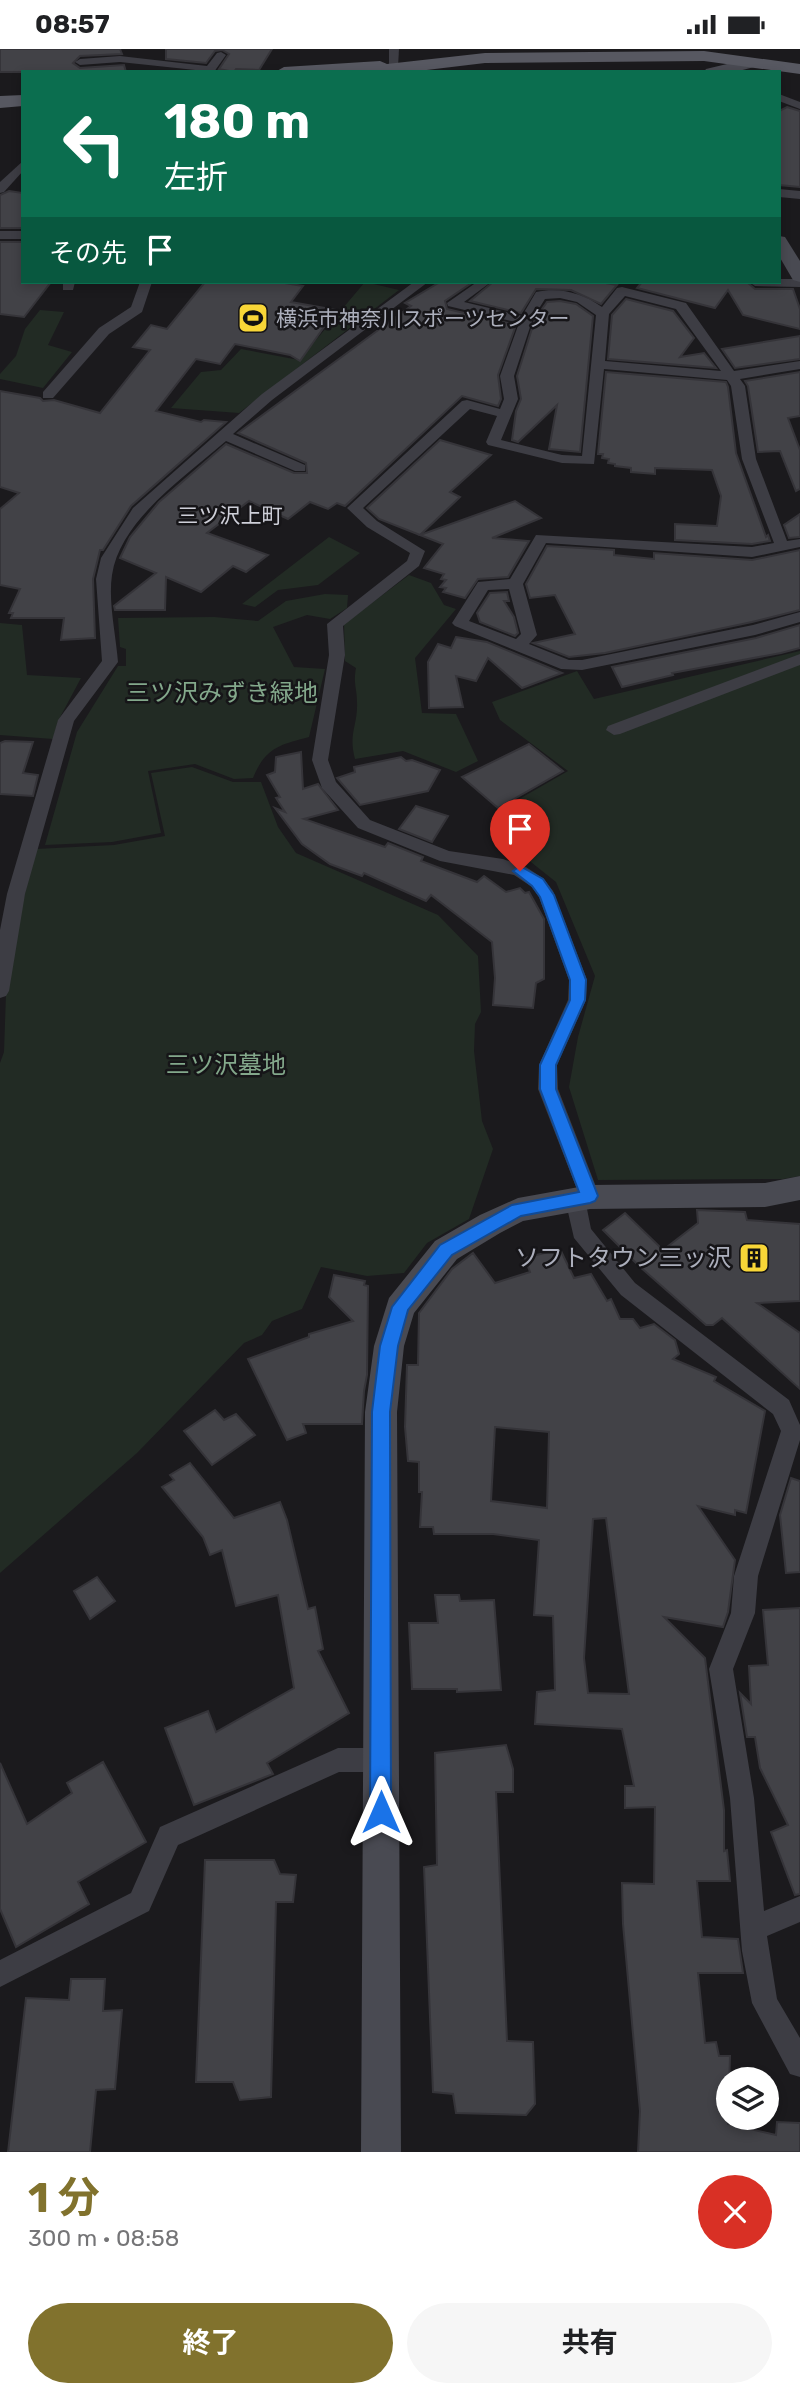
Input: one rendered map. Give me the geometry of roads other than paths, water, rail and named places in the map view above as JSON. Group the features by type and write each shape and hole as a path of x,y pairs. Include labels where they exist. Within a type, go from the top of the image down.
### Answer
{"main road":[{"path":"765,70 794,49"},
{"path":"303,70 399,60 590,56 704,56 765,70 800,69"},
{"path":"765,70 800,57"},
{"path":"366,70 399,60"},
{"path":"524,70 665,70"},
{"path":"781,74 800,79"},
{"path":"0,102 21,100"},
{"path":"0,108 21,106"},
{"path":"0,116 21,114"}],"street":[{"path":"73,70 83,55 78,49"},
{"path":"79,62 120,59 209,70 221,55"},
{"path":"781,98 800,106"},
{"path":"0,189 21,166"},
{"path":"781,193 800,195"},
{"path":"0,235 21,235"},
{"path":"781,244 800,276"},
{"path":"781,283 800,283"},
{"path":"48,395 104,331 137,309 145,284"},
{"path":"0,991 16,894 66,720 110,662 104,589 108,558 138,511 267,397 419,284"},
{"path":"482,284 453,303 526,321"},
{"path":"603,314 582,298 557,293 541,295 526,321 507,376 511,399 493,442 562,459 589,461 603,314 626,286 681,306 738,386 749,459 782,546"},
{"path":"598,364 731,376 800,365"},
{"path":"505,414 467,404 354,508 372,524 418,551 414,563 335,624 337,655 320,760 328,784 364,824 446,857 503,865 520,871 538,883 547,895 578,980 577,1000 548,1065 548,1089 582,1198 581,1232 628,1289 781,1407 796,1430 746,1576 743,1613 722,1668 742,1797 753,1929 765,2003 800,2063"},
{"path":"224,435 300,468"},
{"path":"519,646 529,635 515,584 541,538 751,552 800,543"},
{"path":"515,584 483,585 460,623 567,665 582,665 755,630 800,617"},
{"path":"614,730 800,659"},
{"path":"381,2152 381,1412 389,1346 400,1307 446,1250 518,1210 582,1198 765,1195 800,1188"},
{"path":"0,1974 140,1902 169,1836 338,1760 381,1760"},
{"path":"753,1929 800,1909"}],"place":[{"name":"横浜市神奈川スポーツセンター","path":"253,318"},
{"name":"ソフトタウン三ッ沢","path":"754,1258"}],"district":[{"name":"三ツ沢上町","path":"230,515"}],"park label":[{"name":"三ツ沢みずき緑地","path":"222,693"},
{"name":"三ツ沢墓地","path":"226,1065"}]}
